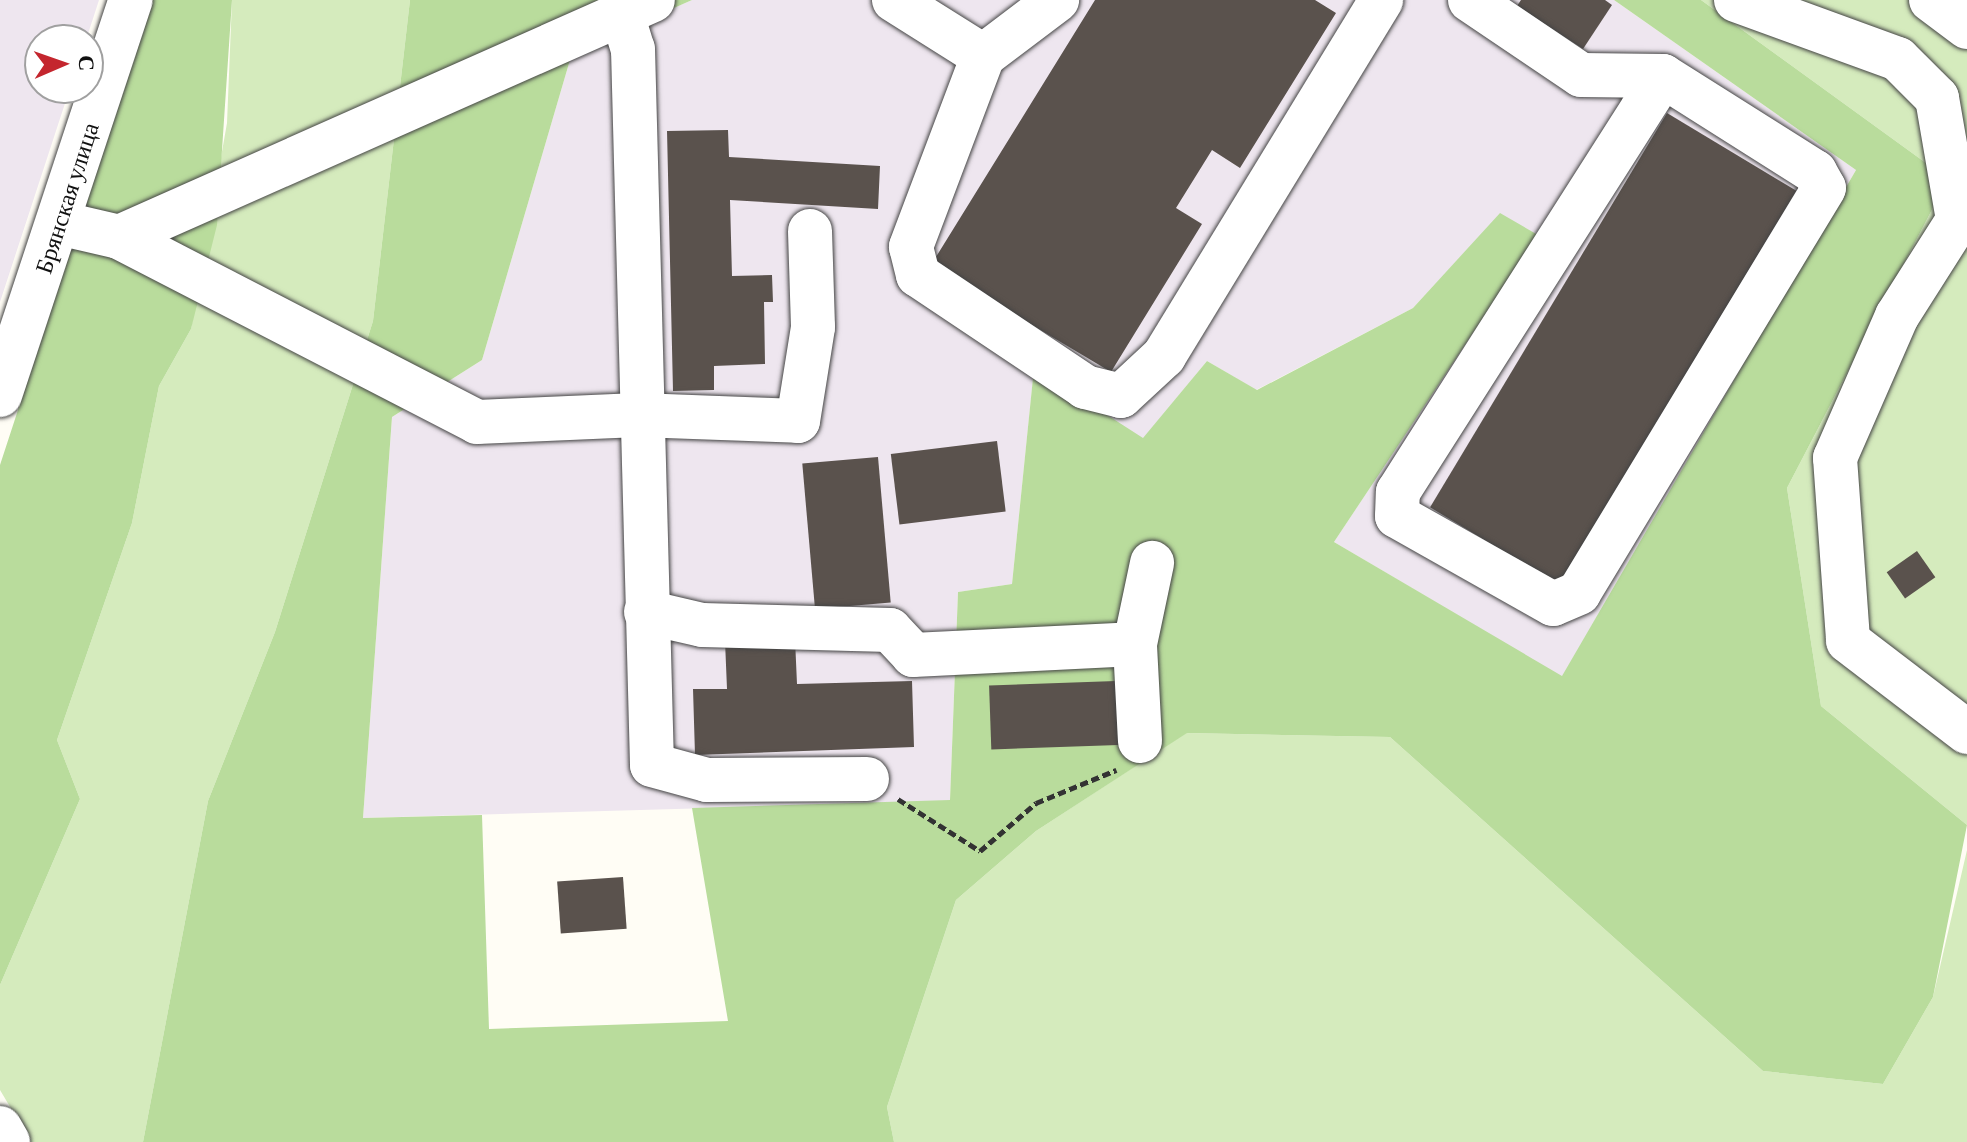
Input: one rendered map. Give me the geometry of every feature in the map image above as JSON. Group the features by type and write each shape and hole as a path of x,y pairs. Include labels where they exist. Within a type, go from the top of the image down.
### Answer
{"street":[{"name":"Брянская улица","path":"0,395 131,0"},
{"path":"894,0 983,56"},
{"path":"1057,0 983,56 911,247 918,275 1085,387 1121,396 1164,356 1381,0"},
{"path":"1470,0 1581,75 1663,76 1815,172 1824,188 1579,593 1553,604 1397,516 1398,492 1663,76"},
{"path":"1736,0 1898,59 1937,98 1962,223 1897,316 1835,458 1848,641 1967,732"},
{"path":"1931,0 1967,27"},
{"path":"119,237 637,7 633,49 638,415 652,765 707,780 867,779"},
{"path":"59,223 119,237 477,422 638,415 798,421 813,327 810,231"},
{"path":"1140,741 1135,644 1152,563"},
{"path":"646,612 702,625 890,630 913,655 1135,644"},
{"path":"0,1128 8,1142"}],"path":[{"path":"867,779 980,851 1036,803 1124,767 1140,741"}],"shaded area":[{"path":"0,0 99,0 91,24 24,24 24,104 65,104 0,302"},
{"path":"692,0 1614,0 1856,170 1562,677 1334,542 1537,235 1500,214 1413,308 1256,390 1207,361 1143,439 1034,369 1012,584 958,592 950,801 363,818 392,417 482,360 572,53"}],"green space":[{"path":"152,0 232,0 217,225 191,329 159,386 132,523 57,740 80,799 0,985 0,465"},
{"path":"232,0 410,0 373,321 275,632 208,801 143,1142 31,1142 0,1090 0,985 80,799 57,740 132,523 159,386 191,329 227,123"},
{"path":"410,0 692,0 572,53 482,360 392,417 363,818 482,815 489,1029 728,1021 692,808 950,800 958,592 1012,584 1034,368 1143,438 1207,361 1257,390 1413,308 1500,213 1538,235 1334,542 1562,676 1856,170 1614,0 1701,0 1948,179 1787,488 1821,706 1967,825 1933,997 1883,1084 1763,1071 1390,737 1187,733 1036,831 956,900 887,1107 894,1142 143,1142 208,801 275,632 373,321"},
{"path":"1701,0 1967,0 1967,825 1821,706 1787,488 1948,179"},
{"path":"1186,733 1390,737 1763,1071 1883,1084 1933,997 1967,850 1967,1142 894,1142 887,1107 956,900 1036,831"}],"building":[{"path":"1095,0 1315,0 1336,13 1240,168 1212,150 1176,208 1202,224 1111,372 931,265"},
{"path":"1521,0 1605,0 1612,5 1583,49 1517,6"},
{"path":"1667,113 1796,191 1560,585 1430,507"},
{"path":"728,130 729,157 880,166 878,209 730,200 732,276 772,275 773,302 764,302 765,364 714,366 714,390 673,391 667,131"},
{"path":"997,441 1006,511 899,525 891,454"},
{"path":"878,457 891,602 815,609 802,464"},
{"path":"1917,551 1935,577 1905,598 1887,572"},
{"path":"795,639 797,684 912,681 914,747 695,755 693,689 727,689 725,641"},
{"path":"1116,681 1118,745 991,749 989,685"},
{"path":"623,877 627,929 561,933 557,882"}]}
